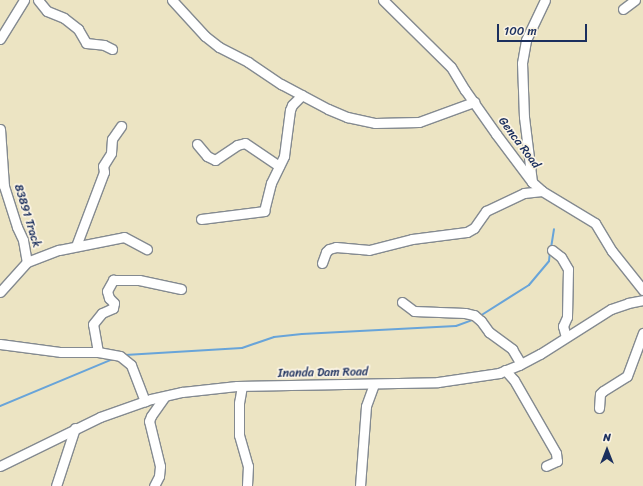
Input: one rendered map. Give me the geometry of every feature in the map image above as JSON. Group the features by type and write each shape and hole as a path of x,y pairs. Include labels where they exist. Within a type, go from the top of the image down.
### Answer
{"street":[{"path":"0,39 24,0"},
{"path":"38,0 47,11 64,18 78,29 86,44 104,45 112,49"},
{"path":"172,0 205,36 219,47 248,62 302,95 348,117 374,122 419,122 474,102"},
{"name":"Genca Road","path":"383,0 451,66 513,158 532,182 542,191 595,223 612,251 643,290"},
{"path":"532,182 524,117 522,63 526,40 544,0"},
{"path":"623,9 635,0"},
{"path":"201,219 224,215 263,212 271,183 279,166 285,147 290,110 292,105 302,95"},
{"path":"76,246 104,172 103,166 111,153 112,139 121,126"},
{"name":"83891 Track","path":"0,129 2,146 2,178 6,195 23,240 27,262"},
{"path":"197,144 207,156 215,160 233,147 245,143 279,166"},
{"path":"322,263 326,252 329,249 336,247 369,250 412,239 467,232 478,224 486,211 524,193 542,191"},
{"path":"0,292 27,262 59,250 124,237 147,249"},
{"path":"552,250 561,257 568,269 567,317 564,326 566,337"},
{"path":"98,352 93,324 102,313 113,308 114,302 109,298 107,290 113,280 139,280 181,289"},
{"name":"Inanda Dam Road","path":"0,466 100,417 165,396 242,386 438,382 476,377 505,370 521,364 612,309 628,303 643,300"},
{"path":"402,302 414,311 465,313 478,318 489,332 512,349 521,364"},
{"path":"599,408 600,394 627,376 643,333"},
{"path":"0,344 61,352 98,352 120,356 129,362 146,401"},
{"path":"505,370 521,392 556,453 557,461 546,466"},
{"path":"360,486 366,406 374,384"},
{"path":"242,386 239,403 239,435 248,466 247,486"},
{"path":"154,486 159,476 160,466 149,421 165,396"},
{"path":"56,486 76,428"}],"waterway":[{"path":"551,248 554,229"},
{"path":"480,316 529,285 549,261 550,252"},
{"path":"125,355 242,348 274,337 302,334 456,326 475,319"},
{"path":"0,406 113,359"}]}
